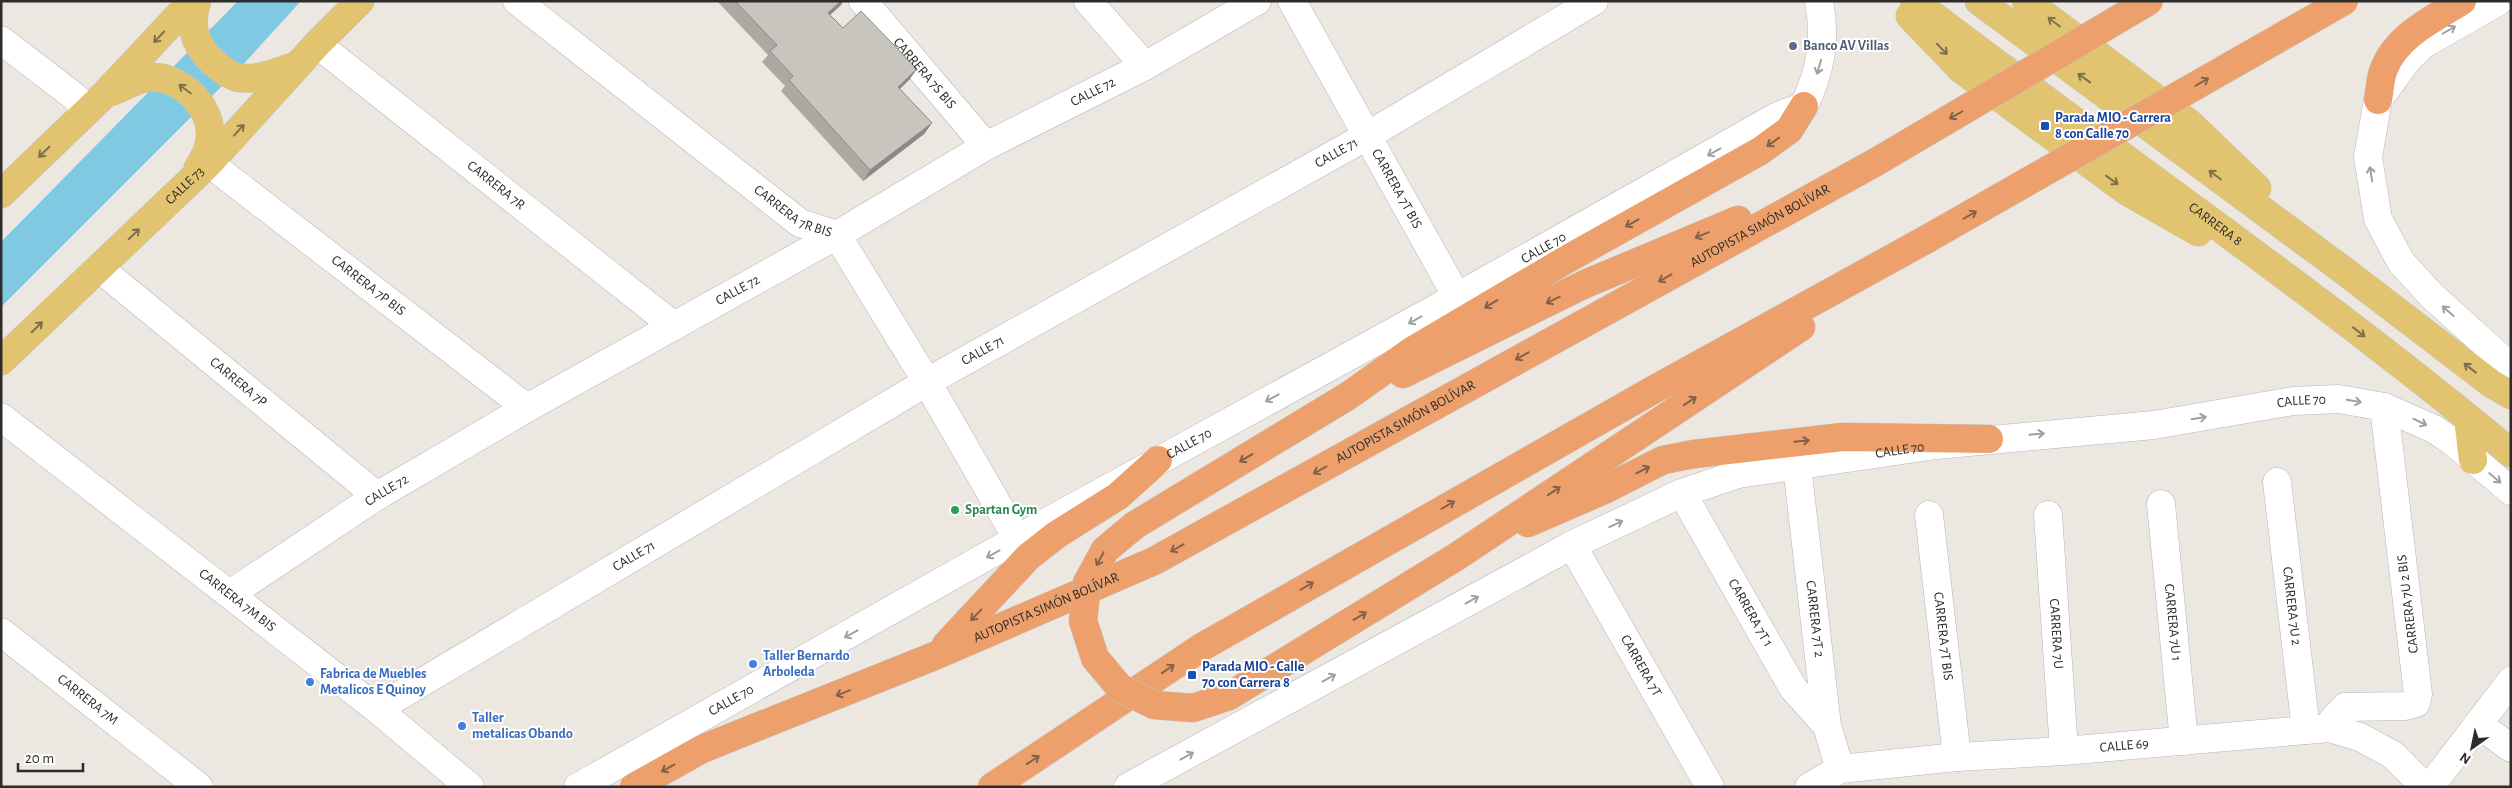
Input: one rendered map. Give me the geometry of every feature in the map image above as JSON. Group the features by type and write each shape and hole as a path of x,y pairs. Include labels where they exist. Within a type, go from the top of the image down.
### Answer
{"highway":[{"name":"AUTOPISTA SIMÓN BOLÍVAR","path":"634,787 702,749 936,655 1154,561 1876,162 2149,1"},
{"path":"992,787 1202,647 1653,390 1927,239 2344,1"},
{"path":"2378,100 2384,69 2397,48 2412,32 2462,1"},
{"path":"1804,106 1790,130 1760,151 1568,258 1413,350 1348,396 1135,525 1105,550 1087,583 1083,621 1095,658 1120,688 1154,705 1193,708 1229,696 1456,558 1760,355 1927,239"},
{"path":"1348,396 1423,365 1585,284 1876,162"},
{"path":"1456,558 1604,490 1663,460 1730,448 1843,437 1989,438"},
{"path":"936,655 1028,557 1056,535 1118,496 1158,460"}],"main road":[{"name":"CALLE 73","path":"1,361 99,268 360,1"},
{"path":"1897,1 1961,69 2128,192 2321,302"},
{"name":"CARRERA 8","path":"1914,1 2136,168 2321,302 2511,453"},
{"path":"1979,1 2343,270 2492,384 2511,395"},
{"path":"2026,1 2190,123 2343,270"},
{"path":"194,7 196,40 208,58 233,76 256,78 297,65"},
{"path":"1,194 194,7"},
{"path":"96,102 138,80 164,78 177,84 191,94 206,114 210,128 203,162"},
{"path":"2468,418 2473,460"}],"street":[{"name":"CARRERA 7R BIS","path":"517,1 800,223 837,235 927,382 1018,540"},
{"name":"CARRERA 7S BIS","path":"864,1 986,146"},
{"path":"1088,1 1145,66"},
{"name":"CALLE 72","path":"230,594 377,496 527,408 837,235 986,146 1145,66 1257,1"},
{"name":"CARRERA 7T BIS","path":"1292,1 1457,297"},
{"name":"CALLE 71","path":"377,708 927,382 1367,136 1594,1"},
{"path":"1804,106 1814,84 1821,61 1823,41 1819,1"},
{"path":"2499,1 2424,44 2409,58 2378,100 2368,157 2378,219 2401,262 2432,296 2511,367"},
{"path":"1,40 75,97 96,102"},
{"name":"CARRERA 7R","path":"317,44 674,326"},
{"name":"CALLE 70","path":"578,787 1158,460 1457,297 1778,116 1804,106"},
{"name":"CARRERA 7P BIS","path":"203,162 527,408"},
{"name":"CARRERA 7P","path":"99,268 377,496"},
{"name":"CALLE 70","path":"1128,787 1166,778 1572,545 1682,493 1738,474 1989,438 2154,425 2294,401 2339,399 2384,407"},
{"path":"2384,407 2434,429 2511,491"},
{"name":"CARRERA 7U 2 BIS","path":"2318,729 2334,720 2345,707 2405,706 2416,703 2418,694 2384,407"},
{"name":"CARRERA 7M BIS","path":"1,417 377,708 470,787"},
{"name":"CARRERA 7T 2","path":"1797,466 1826,726 1840,769"},
{"name":"CARRERA 7U 2","path":"2276,482 2318,729"},
{"name":"CARRERA 7T 1","path":"1682,493 1793,688 1826,726"},
{"name":"CARRERA 7U 1","path":"2161,504 2184,741"},
{"name":"CARRERA 7T BIS","path":"1929,515 1957,757"},
{"name":"CARRERA 7U","path":"2048,515 2064,751"},
{"name":"CARRERA 7T","path":"1572,545 1710,787"},
{"name":"CARRERA 7M","path":"1,632 199,787"},
{"path":"2430,787 2511,681"},
{"path":"2478,724 2511,748"},
{"name":"CALLE 69","path":"1809,787 1840,769 1957,757 2064,751 2318,729 2360,737 2393,755 2424,787"}],"water":[{"path":"238,1 301,1 240,68 1,307 1,242"}],"building":[{"path":"735,1 841,1 828,13 843,28 861,11 917,69 898,87 932,123 870,170 789,80 793,76 770,51 777,45"}],"place":[{"name":"Banco AV Villas","path":"1793,46"},
{"name":"Parada MIO - Carrera 8 con Calle 70","path":"2045,126"},
{"name":"Spartan Gym","path":"955,510"},
{"name":"Taller Bernardo Arboleda","path":"753,664"},
{"name":"Parada MIO - Calle 70 con Carrera 8","path":"1192,675"},
{"name":"Fabrica de Muebles Metalicos E Quinoy","path":"310,682"},
{"name":"Taller metalicas Obando","path":"462,726"}]}
